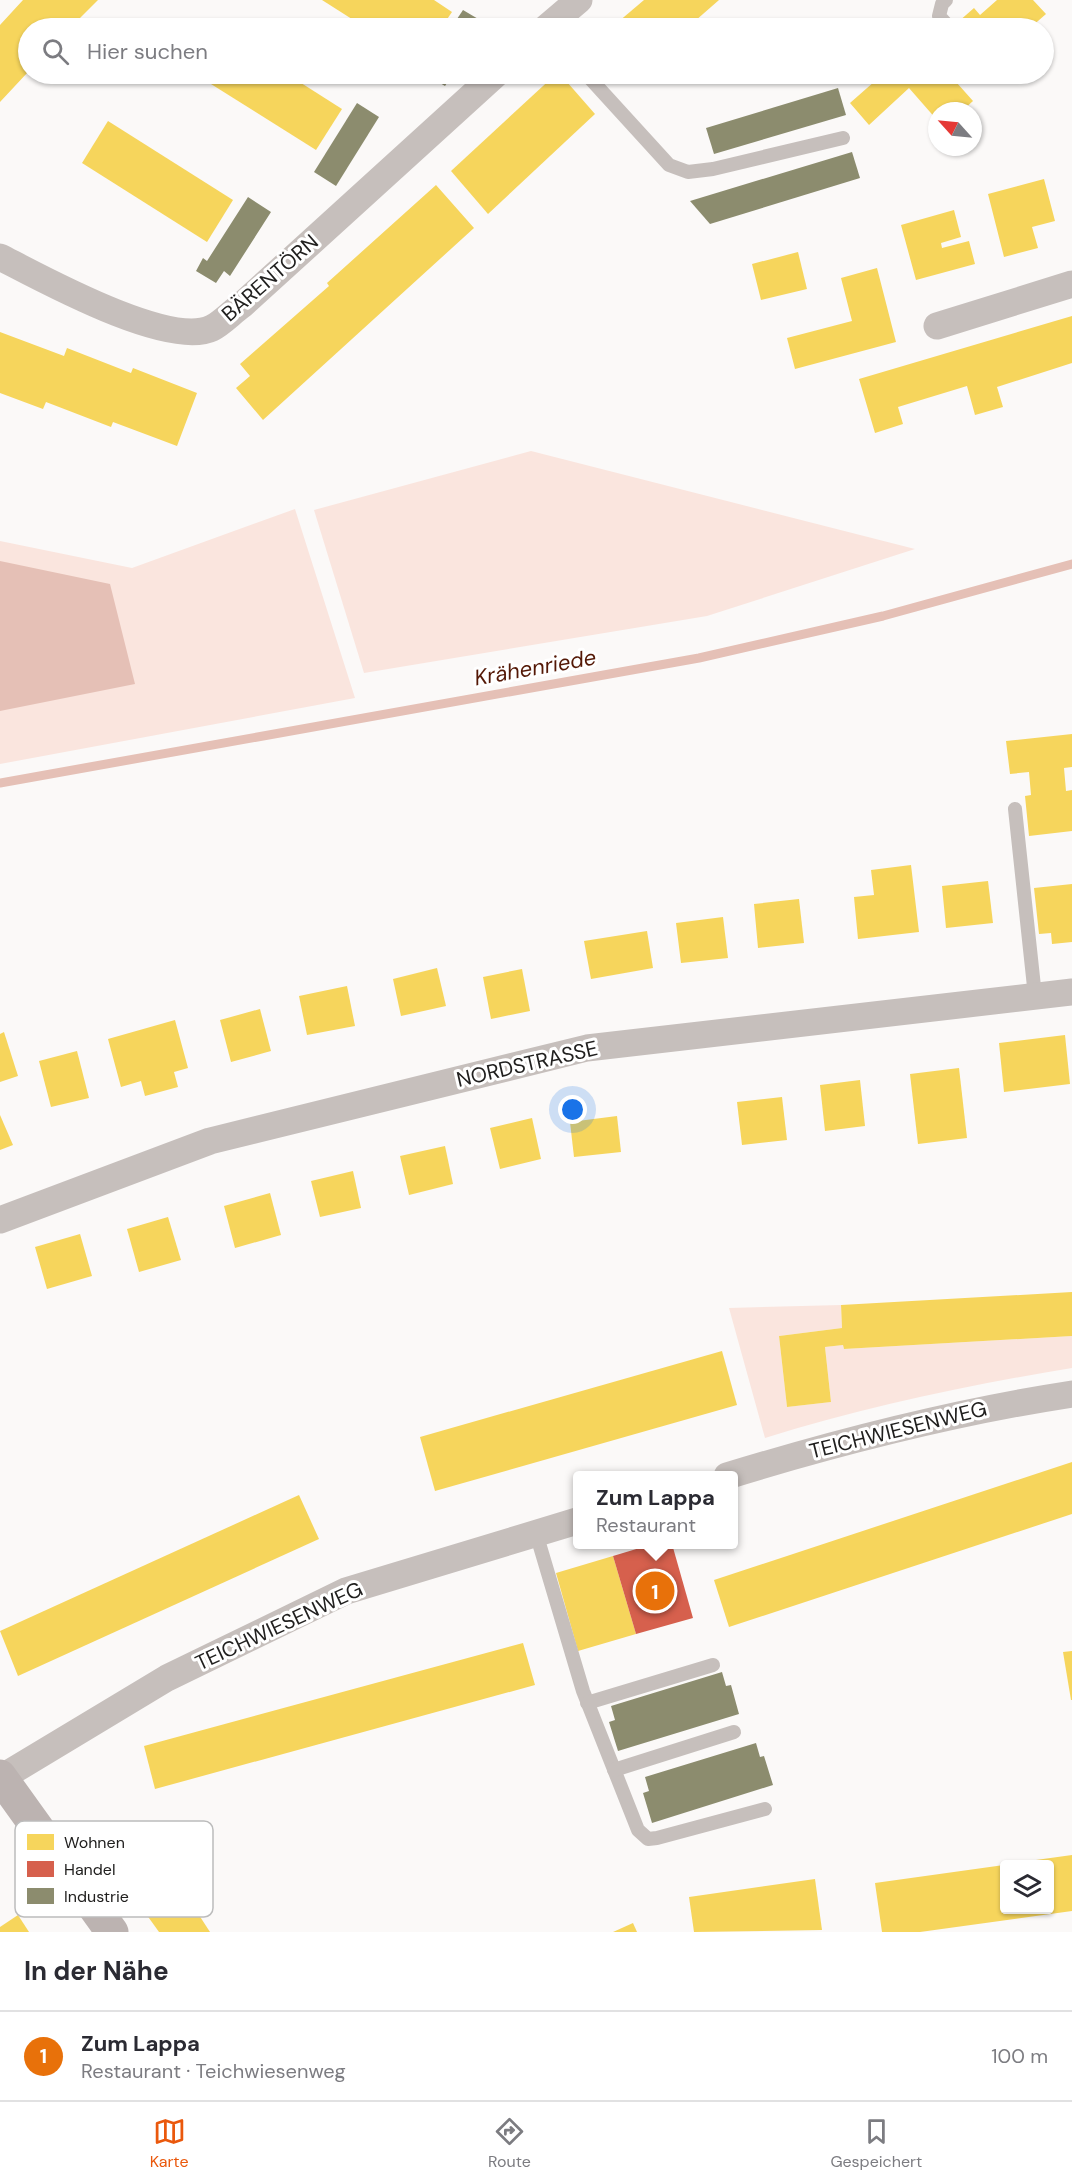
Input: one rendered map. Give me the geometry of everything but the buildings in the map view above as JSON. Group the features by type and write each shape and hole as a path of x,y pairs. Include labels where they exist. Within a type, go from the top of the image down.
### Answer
{"street":[{"path":"558,18 579,0"},
{"name":"BÄRENTÖRN","path":"0,257 64,291 130,318 178,331 210,329 242,305 485,84"},
{"path":"937,326 1072,284"},
{"name":"NORDSTRASSE","path":"0,1220 210,1141 587,1048 1072,992"},
{"name":"TEICHWIESENWEG","path":"738,1473 840,1442 999,1405 1072,1394"},
{"name":"TEICHWIESENWEG","path":"1,1777 167,1678 346,1591 573,1522"},
{"path":"1,1777 33,1821"},
{"path":"101,1917 112,1932"}],"lane":[{"path":"941,18 939,16 942,4 946,0"},
{"path":"595,84 669,165 688,172 713,170 843,138"},
{"path":"1015,808 1035,996"},
{"path":"536,1533 587,1703 638,1830 648,1839 765,1809"},
{"path":"587,1703 713,1665"},
{"path":"614,1770 734,1732"}],"shaded area":[{"path":"531,451 915,549 707,616 364,673 314,510"},
{"path":"295,509 355,698 0,764 0,541 132,568"},
{"path":"0,561 110,584 135,684 0,711"},
{"path":"841,1305 842,1328 779,1336 787,1407 831,1402 825,1347 843,1345 844,1349 1072,1336 1072,1368 917,1398 841,1416 765,1438 729,1308"}],"waterway":[{"name":"Krähenriede","path":"0,783 699,658 883,616 1072,564"}],"place":[{"name":"Zum Lappa","path":"655,1591"}]}
